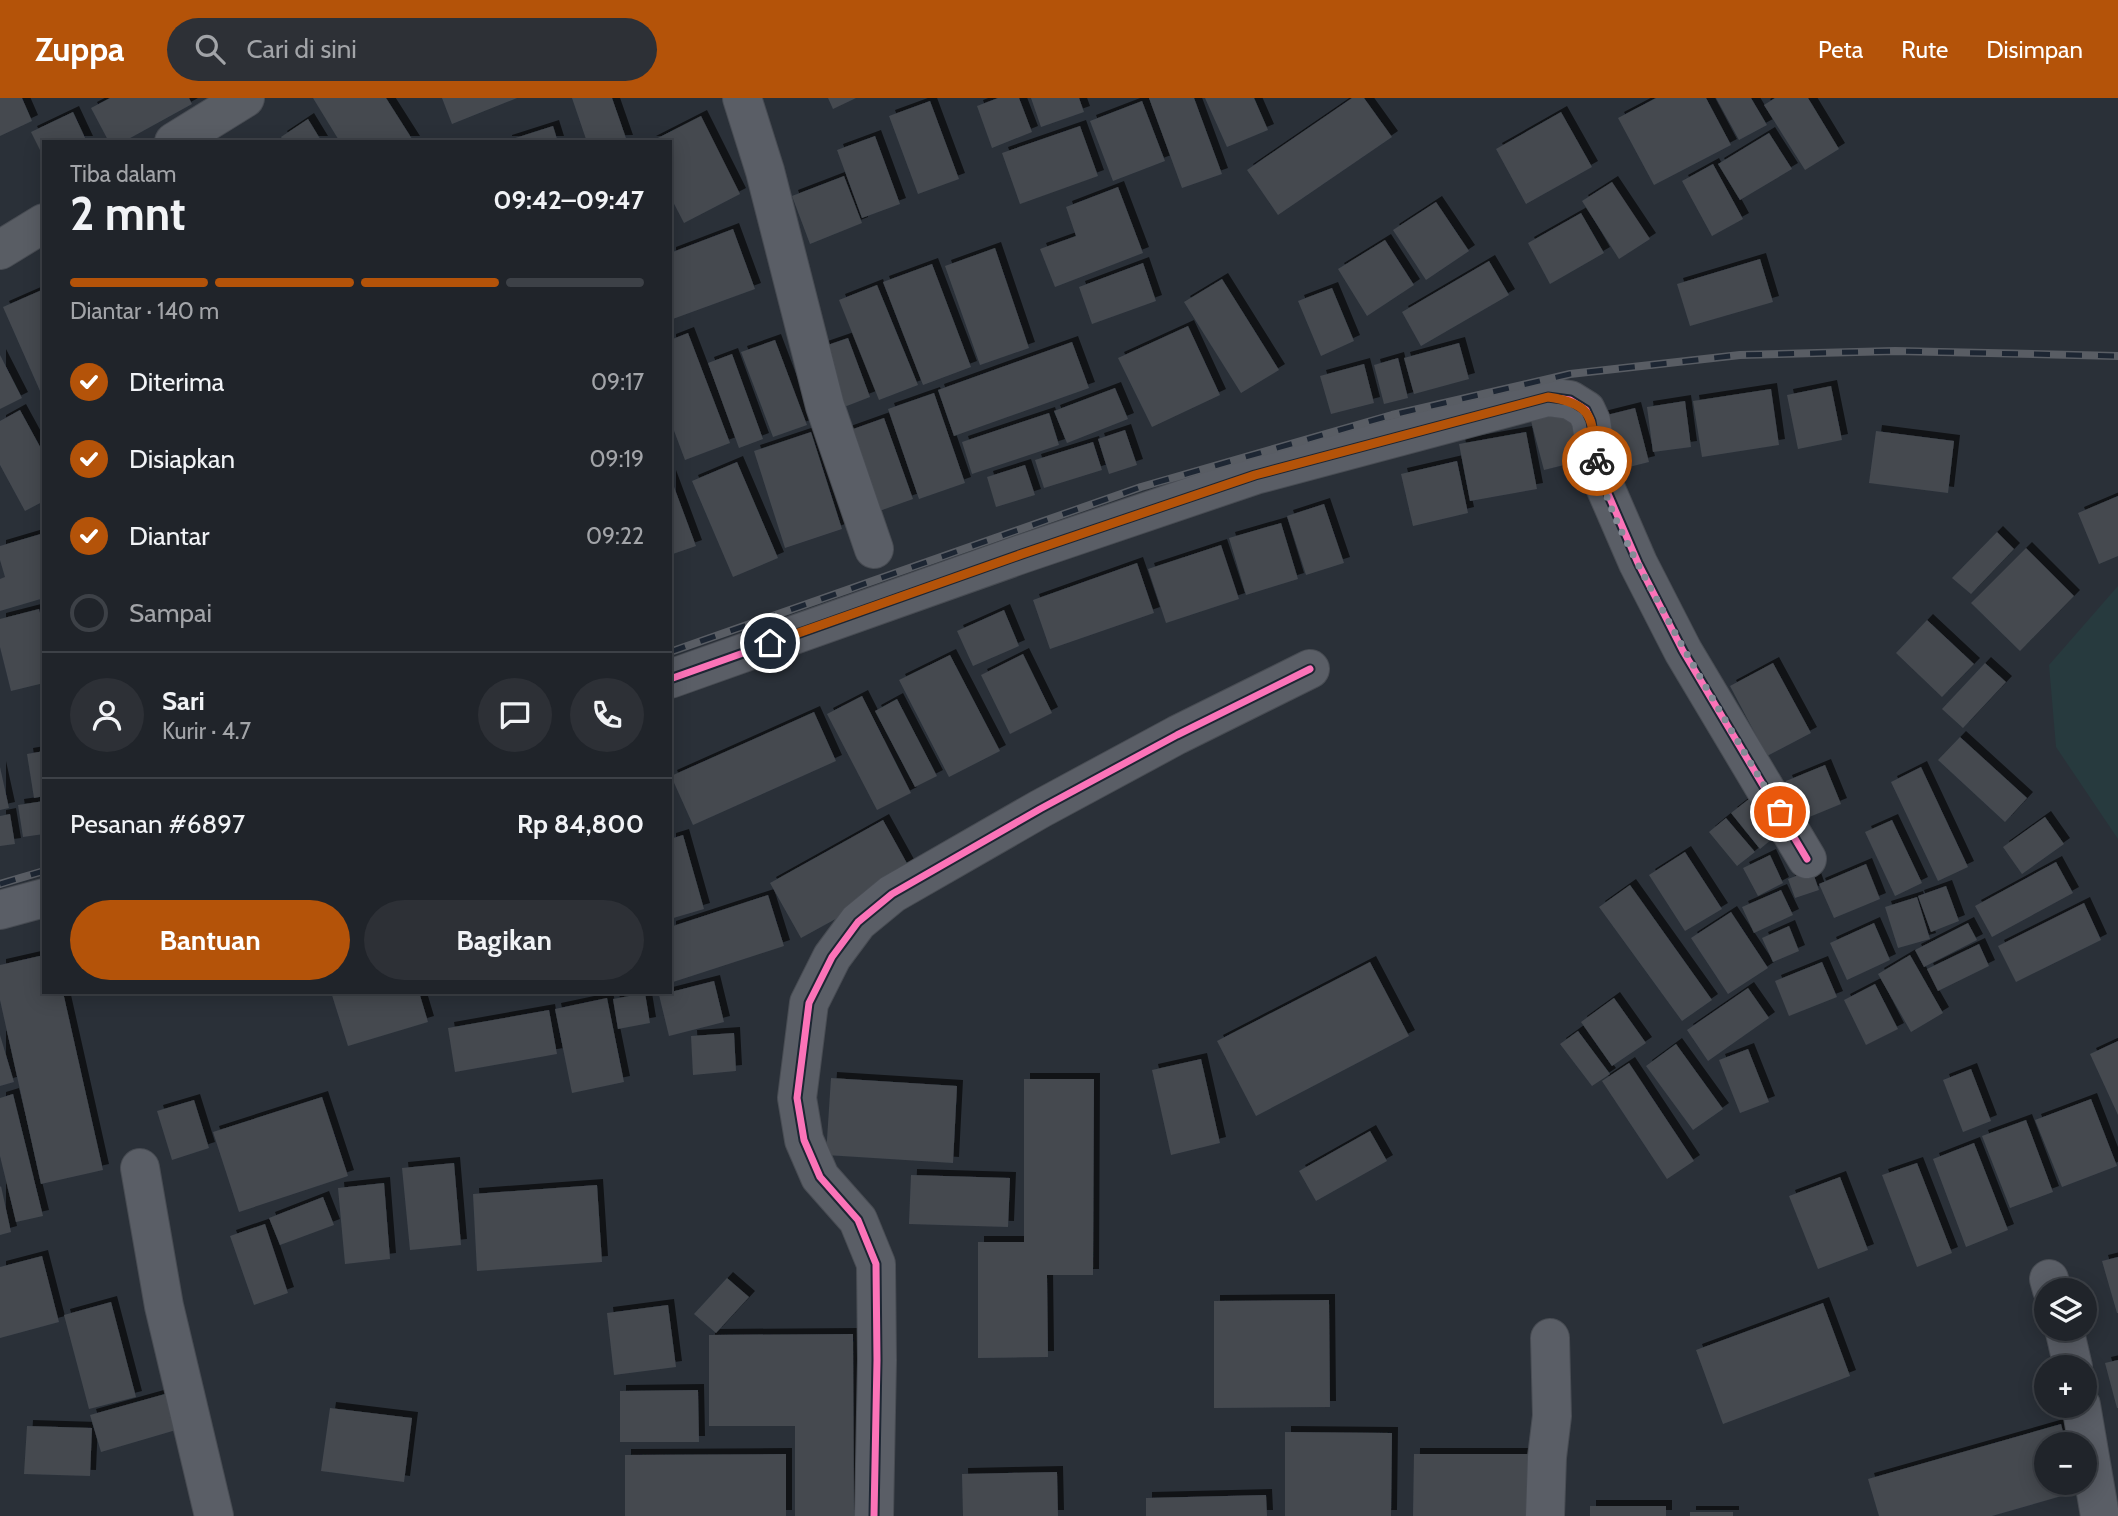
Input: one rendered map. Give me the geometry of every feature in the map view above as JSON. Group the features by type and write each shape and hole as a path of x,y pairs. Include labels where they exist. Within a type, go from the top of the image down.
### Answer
{"street":[{"path":"177,140 245,98"},
{"path":"742,98 765,172 825,406 874,549"},
{"path":"0,250 42,224"},
{"path":"672,678 1022,554 1255,475 1548,397 1570,400 1586,410 1591,421 1599,472 1637,563 1683,651 1807,859"},
{"path":"874,1516 876,1264 858,1220 820,1177 804,1140 797,1098 809,1003 832,957 859,922 892,894 1165,741 1310,669"},
{"path":"0,910 42,899"},
{"path":"140,1168 164,1306 214,1516"},
{"path":"1545,1516 1547,1457 1552,1416 1550,1338"},
{"path":"2083,1418 2100,1516"}],"green space":[{"path":"2118,586 2118,839 2056,747 2049,665"}],"building":[{"path":"0,98 22,98 32,121 0,136"},
{"path":"110,98 189,98 192,104 127,140 108,140 91,108"},
{"path":"313,98 386,98 413,140 339,140"},
{"path":"442,98 517,98 452,124"},
{"path":"572,98 612,98 627,140 586,140"},
{"path":"828,98 856,98 833,109"},
{"path":"998,98 1019,98 1032,132 992,148 977,106"},
{"path":"1031,98 1079,98 1084,112 1041,127"},
{"path":"1149,98 1194,98 1222,174 1182,188"},
{"path":"1205,98 1254,98 1268,130 1227,147"},
{"path":"1352,98 1364,98 1392,137 1278,215 1247,170"},
{"path":"1656,98 1706,98 1731,145 1654,185 1618,118"},
{"path":"1716,98 1751,98 1767,125 1739,140"},
{"path":"1775,98 1808,98 1839,149 1805,170 1764,105"},
{"path":"930,101 959,179 918,194 889,116"},
{"path":"1142,101 1165,161 1113,181 1090,121"},
{"path":"73,112 86,140 42,140 42,154 31,132"},
{"path":"1561,112 1592,167 1526,204 1496,149"},
{"path":"701,116 740,194 684,223 672,200 672,140 654,140"},
{"path":"308,119 321,140 283,140 281,137"},
{"path":"553,126 557,140 509,140"},
{"path":"1080,126 1098,176 1020,204 1002,153"},
{"path":"1769,133 1792,169 1740,200 1718,164"},
{"path":"875,136 900,204 862,218 837,150"},
{"path":"1713,164 1743,219 1712,236 1682,181"},
{"path":"844,176 862,223 810,244 792,196"},
{"path":"1612,182 1650,239 1619,259 1582,201"},
{"path":"1118,187 1143,253 1055,287 1040,249 1076,236 1066,207"},
{"path":"1436,202 1469,251 1426,280 1393,230"},
{"path":"1581,213 1604,253 1550,284 1528,243"},
{"path":"733,229 755,289 672,319 672,252"},
{"path":"1385,240 1414,285 1367,316 1338,269"},
{"path":"995,248 1029,348 980,365 945,266"},
{"path":"1760,259 1773,302 1690,326 1677,284"},
{"path":"1489,261 1509,295 1421,346 1402,312"},
{"path":"1143,263 1156,301 1092,324 1079,287"},
{"path":"932,264 971,367 923,385 883,282"},
{"path":"1222,279 1279,370 1241,393 1184,302"},
{"path":"877,285 918,385 879,400 839,300"},
{"path":"1332,288 1354,341 1321,356 1298,301"},
{"path":"42,290 42,395 3,307"},
{"path":"1188,326 1220,395 1152,427 1118,358"},
{"path":"688,333 730,443 685,460 672,425 672,339"},
{"path":"848,338 870,397 839,409 816,349"},
{"path":"775,340 807,425 773,437 741,352"},
{"path":"1072,342 1089,388 954,436 938,390"},
{"path":"1459,343 1469,379 1414,394 1404,358"},
{"path":"732,354 763,439 739,448 708,363"},
{"path":"0,355 22,398 0,409"},
{"path":"1398,358 1408,398 1384,404 1374,365"},
{"path":"1364,364 1374,403 1331,414 1320,376"},
{"path":"1831,386 1842,440 1798,449 1787,395"},
{"path":"1115,388 1128,419 1067,443 1054,411"},
{"path":"1771,389 1779,445 1702,457 1693,401"},
{"path":"934,393 965,483 919,499 888,409"},
{"path":"1685,401 1691,447 1653,452 1647,407"},
{"path":"1635,408 1649,462 1613,471 1599,417"},
{"path":"20,410 42,450 42,502 25,511 0,465 0,421"},
{"path":"1571,410 1584,460 1544,470 1531,421"},
{"path":"1049,413 1059,445 972,474 962,442"},
{"path":"884,418 913,499 871,514 842,433"},
{"path":"1125,430 1137,465 1109,474 1098,439"},
{"path":"1876,431 1954,441 1948,493 1869,483"},
{"path":"811,432 842,529 785,548 754,451"},
{"path":"1526,432 1537,489 1470,501 1459,444"},
{"path":"1093,442 1102,470 1044,488 1035,460"},
{"path":"1457,461 1468,513 1413,526 1401,474"},
{"path":"737,462 778,558 733,577 692,481"},
{"path":"1025,465 1035,495 996,507 987,477"},
{"path":"672,481 696,546 672,554"},
{"path":"2118,496 2118,556 2099,564 2078,513"},
{"path":"1324,504 1344,563 1306,575 1287,516"},
{"path":"1281,523 1298,579 1246,595 1229,538"},
{"path":"1997,532 2014,549 1971,594 1952,578"},
{"path":"42,534 42,599 0,611 0,579 5,577 0,560 0,546"},
{"path":"1221,545 1239,599 1166,623 1148,569"},
{"path":"2026,548 2074,596 2020,651 1971,603"},
{"path":"1137,563 1154,613 1050,649 1033,600"},
{"path":"39,609 42,621 42,683 11,691 0,647 0,619"},
{"path":"1004,610 1019,646 973,666 957,631"},
{"path":"1927,620 1974,664 1942,697 1896,653"},
{"path":"1023,654 1052,713 1010,734 981,675"},
{"path":"950,655 1000,751 949,777 899,680"},
{"path":"1773,663 1811,733 1767,756 1730,686"},
{"path":"1985,663 2006,682 1963,728 1942,709"},
{"path":"862,696 911,793 877,810 827,714"},
{"path":"897,699 937,776 915,787 875,711"},
{"path":"814,712 836,761 693,825 672,776"},
{"path":"1960,737 2027,798 2005,822 1938,760"},
{"path":"42,751 42,796 34,798 27,754"},
{"path":"1825,765 1841,804 1802,820 1786,781"},
{"path":"0,767 9,808 0,810"},
{"path":"1921,767 1968,867 1938,881 1891,782"},
{"path":"1749,799 1778,834 1760,849 1731,813"},
{"path":"42,801 42,834 23,837 18,805"},
{"path":"10,814 15,844 0,846 0,816"},
{"path":"2045,817 2064,844 2022,874 2003,847"},
{"path":"1726,818 1755,852 1737,866 1709,832"},
{"path":"883,820 914,876 801,938 770,883"},
{"path":"1892,820 1922,883 1895,896 1865,832"},
{"path":"683,835 704,909 672,918 672,838"},
{"path":"1685,852 1722,909 1685,931 1649,875"},
{"path":"1770,855 1783,883 1758,896 1743,868"},
{"path":"2056,862 2073,893 1992,937 1975,906"},
{"path":"1866,864 1880,899 1834,918 1819,884"},
{"path":"1812,870 1819,890 1795,898 1788,879"},
{"path":"1630,885 1712,1000 1682,1021 1599,907"},
{"path":"1946,886 1959,921 1931,932 1918,896"},
{"path":"1781,890 1793,915 1754,933 1742,907"},
{"path":"768,895 784,946 672,982 672,926"},
{"path":"1917,897 1930,939 1898,948 1885,907"},
{"path":"2084,903 2101,940 2016,982 1998,946"},
{"path":"1731,912 1768,968 1728,994 1691,938"},
{"path":"1874,923 1890,960 1847,980 1830,943"},
{"path":"1968,923 1977,940 1924,967 1915,950"},
{"path":"1789,926 1799,951 1773,962 1762,938"},
{"path":"1979,944 1989,966 1938,991 1927,969"},
{"path":"42,955 42,994 63,994 103,1170 41,1184 0,1000 0,965"},
{"path":"1910,955 1943,1013 1911,1032 1878,974"},
{"path":"1370,962 1409,1036 1256,1116 1217,1041"},
{"path":"1822,962 1837,997 1789,1016 1775,981"},
{"path":"714,981 724,1022 669,1036 659,995 672,994 672,992"},
{"path":"1875,984 1898,1029 1866,1045 1844,1000"},
{"path":"1748,988 1769,1018 1708,1061 1687,1030"},
{"path":"332,994 420,994 428,1022 348,1046"},
{"path":"645,994 650,1023 618,1029 613,999"},
{"path":"607,998 624,1082 572,1093 555,1009"},
{"path":"1614,998 1646,1043 1612,1066 1581,1022"},
{"path":"549,1010 557,1054 455,1072 448,1028"},
{"path":"1578,1031 1610,1074 1592,1086 1560,1044"},
{"path":"734,1033 736,1071 693,1075 691,1036"},
{"path":"0,1035 14,1082 0,1086"},
{"path":"2118,1041 2118,1115 2090,1054"},
{"path":"1676,1044 1723,1109 1693,1130 1646,1066"},
{"path":"1748,1049 1769,1102 1740,1113 1719,1060"},
{"path":"1201,1059 1220,1143 1171,1155 1152,1070"},
{"path":"1629,1063 1694,1161 1667,1179 1602,1081"},
{"path":"1971,1069 1991,1121 1963,1132 1943,1080"},
{"path":"831,1078 957,1086 953,1163 826,1155"},
{"path":"1024,1079 1094,1079 1093,1275 1047,1275 1048,1357 978,1358 978,1242 1024,1242"},
{"path":"13,1094 43,1216 16,1222 0,1156 0,1098"},
{"path":"322,1097 348,1176 239,1212 213,1132"},
{"path":"2091,1099 2117,1166 2062,1187 2035,1120"},
{"path":"194,1100 209,1148 172,1160 157,1111"},
{"path":"2026,1120 2053,1192 2010,1208 1982,1136"},
{"path":"1370,1131 1387,1161 1316,1201 1299,1171"},
{"path":"1974,1143 2008,1230 1966,1247 1933,1159"},
{"path":"454,1163 461,1245 410,1250 402,1168"},
{"path":"1917,1163 1952,1253 1917,1267 1882,1175"},
{"path":"911,1175 1010,1178 1008,1227 909,1224"},
{"path":"1840,1177 1868,1250 1818,1269 1789,1196"},
{"path":"384,1183 390,1259 345,1264 338,1188"},
{"path":"597,1185 602,1262 477,1271 473,1194"},
{"path":"0,1187 11,1232 0,1235"},
{"path":"323,1197 334,1225 280,1245 269,1218"},
{"path":"265,1224 288,1293 254,1305 230,1236"},
{"path":"42,1256 59,1322 0,1338 0,1267"},
{"path":"2118,1257 2118,1313 2117,1313 2102,1261"},
{"path":"727,1278 749,1297 716,1333 694,1314"},
{"path":"1329,1300 1330,1407 1214,1408 1214,1301"},
{"path":"111,1302 136,1397 89,1409 64,1315"},
{"path":"1823,1303 1850,1376 1723,1424 1696,1350"},
{"path":"668,1305 676,1367 614,1375 607,1313"},
{"path":"853,1334 854,1516 795,1516 795,1426 709,1426 709,1335"},
{"path":"2118,1360 2118,1408 2117,1408 2105,1363"},
{"path":"698,1390 699,1442 620,1442 620,1391"},
{"path":"165,1394 176,1430 101,1452 90,1415"},
{"path":"330,1408 412,1418 404,1482 321,1471"},
{"path":"2061,1424 2063,1432 2034,1432 2034,1495 2065,1495 1992,1516 1879,1516 1868,1479"},
{"path":"27,1426 92,1428 90,1476 24,1474"},
{"path":"1285,1432 1392,1433 1391,1516 1285,1516"},
{"path":"786,1454 786,1516 625,1516 625,1455"},
{"path":"1414,1454 1528,1454 1527,1516 1413,1516"},
{"path":"1057,1472 1058,1516 963,1516 962,1474"},
{"path":"1266,1495 1267,1516 1146,1516 1146,1498"},
{"path":"1590,1506 1666,1506 1666,1516 1590,1516"},
{"path":"1690,1512 1733,1512 1733,1516 1690,1516"}],"railway":[{"path":"672,651 1141,487 1392,415 1570,374 1740,355 1895,351 2118,356"},
{"path":"0,884 42,872"}],"cycle path":[{"path":"672,678 1022,554 1255,475 1548,397 1570,400 1586,410 1591,421 1599,473 1638,563 1683,651 1807,859"},
{"path":"874,1516 876,1264 858,1220 820,1177 804,1140 797,1098 809,1003 832,957 858,922 892,894 1040,809 1177,735 1310,669"}],"way so far":[{"path":"1597,461 1599,472 1637,563 1683,651 1780,812"}],"route":[{"path":"770,643 1255,475 1548,397 1570,400 1586,410 1591,421 1597,461"}]}
